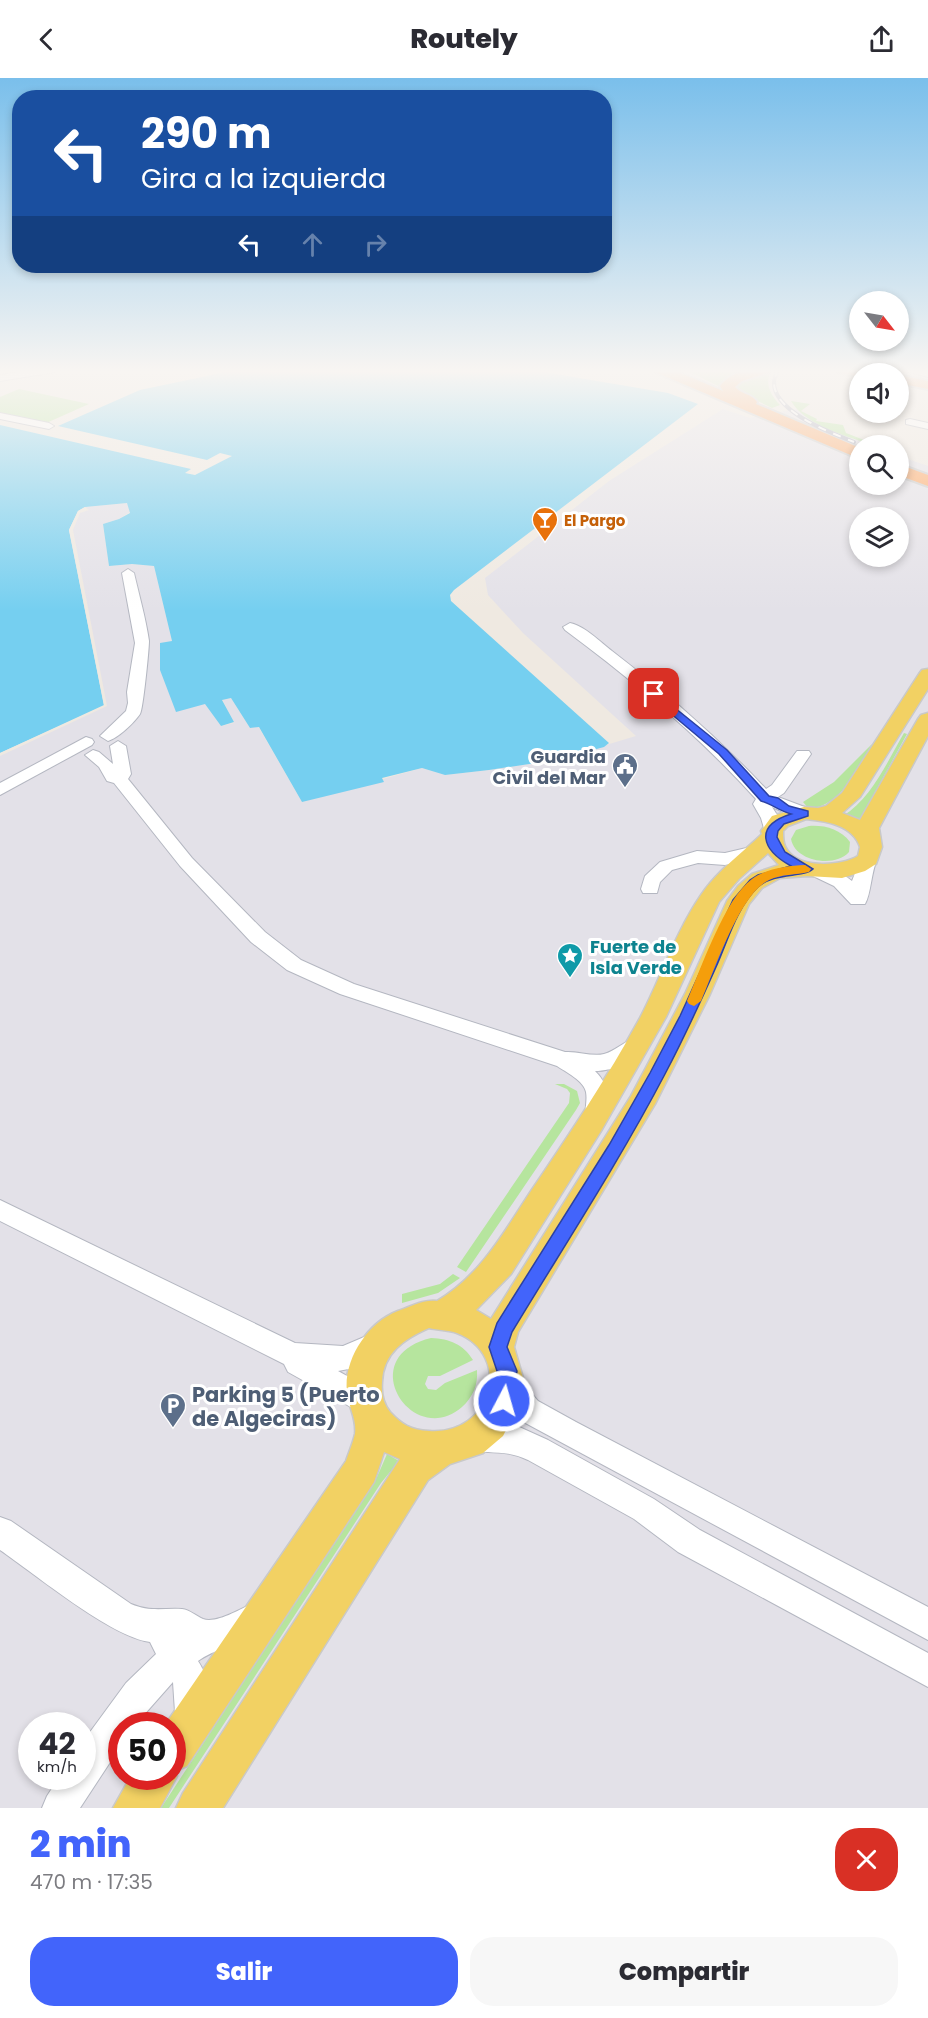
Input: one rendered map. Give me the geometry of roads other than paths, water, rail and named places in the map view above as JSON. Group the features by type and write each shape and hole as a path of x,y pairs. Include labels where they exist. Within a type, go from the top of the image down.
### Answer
{"highway":[{"path":"909,468 928,474"},
{"path":"909,473 928,481"}],"main road":[{"path":"444,1314 472,1296 500,1263 596,1116 636,1046 710,899 723,881 766,840 780,821 833,810 850,797 928,674"},
{"path":"498,1347 503,1329 513,1311 603,1169 657,1075 687,1016 738,903 754,883 783,870 848,871 868,850 868,828 872,818 928,718"},
{"path":"812,814 852,824 868,850"},
{"path":"766,840 781,855 811,870"},
{"path":"186,1731 361,1470 372,1435 363,1386 364,1371 376,1343 400,1323 429,1314 444,1314 473,1323 486,1332 498,1347 507,1371 507,1386 497,1416 458,1444 429,1456 415,1468 198,1808"},
{"path":"369,1409 381,1428 394,1438 425,1449 458,1444"},
{"path":"135,1808 147,1790"}],"street":[{"path":"113,741 133,712 136,703 135,692 142,643 128,573"},
{"path":"570,627 603,651 723,752 765,798 774,801 784,809 812,814"},
{"path":"0,790 50,763 90,750 96,737 113,741"},
{"path":"113,741 123,774 120,779"},
{"path":"90,750 105,764 113,777 120,779 186,862 258,937 294,965 347,989 565,1060 590,1079 597,1090 596,1116"},
{"path":"650,889 651,880 666,866 697,857 725,859 766,840 770,818 762,804 765,798 778,789 803,754"},
{"path":"811,870 840,881 850,888 857,906 868,850"},
{"path":"565,1060 573,1058 596,1063 609,1061 636,1046"},
{"path":"0,1209 293,1355 344,1359 376,1343"},
{"path":"293,1355 298,1363 369,1409"},
{"path":"507,1386 528,1410 574,1437 928,1624"},
{"path":"458,1444 494,1437 517,1440 644,1509 688,1541 928,1671"},
{"path":"0,1532 120,1615 142,1625 160,1627 184,1625 194,1632 207,1636 228,1632 248,1623 269,1604"},
{"path":"160,1627 190,1678 185,1712"},
{"path":"96,1754 141,1689 176,1656 213,1634"},
{"path":"59,1808 71,1790"}],"water":[{"path":"0,450 107,450 191,469 185,473 195,475 232,456 220,453 207,460 162,450 638,450 450,595 451,601 609,743 604,747 556,760 489,770 445,775 422,768 382,778 384,782 302,802 259,727 250,728 231,698 222,700 234,722 221,726 205,704 176,712 160,670 160,643 172,641 154,566 132,564 109,566 103,524 130,513 127,503 85,507 78,511 69,530 104,706 0,753"}],"place":[{"name":"El Pargo","path":"545,543"},
{"name":"Guardia Civil del Mar","path":"625,789"},
{"name":"Fuerte de Isla Verde","path":"570,979"},
{"name":"Parking 5 (Puerto de Algeciras)","path":"173,1429"}]}
